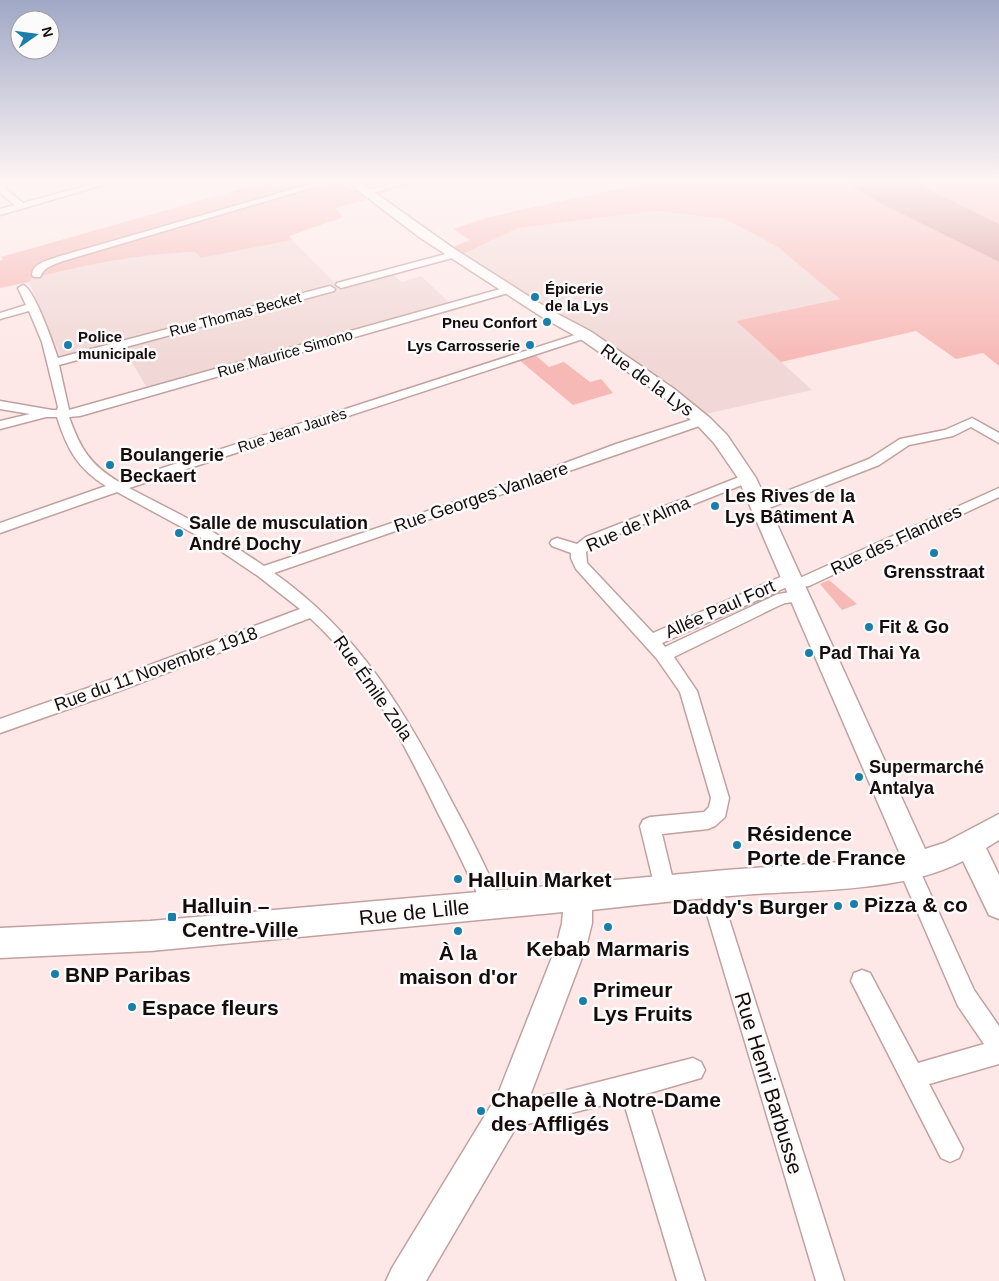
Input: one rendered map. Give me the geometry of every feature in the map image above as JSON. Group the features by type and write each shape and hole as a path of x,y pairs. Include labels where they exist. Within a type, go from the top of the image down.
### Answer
{"main road":[{"name":"Rue de la Lys","path":"433,242 508,290 585,335 661,385 701,420 732,453 747,478 760,507 913,865"},
{"name":"Rue de Lille","path":"0,943 150,936 371,917 708,884 855,875 913,865 950,852 999,826"},
{"path":"969,843 999,905"},
{"path":"405,1281 504,1118 523,1074 571,947 577,922 578,896"}],"street":[{"path":"37,275 37,271 42,266 120,242"},
{"path":"341,285 453,255"},
{"path":"0,316 32,307 23,288"},
{"name":"Rue Thomas Becket","path":"53,363 330,289"},
{"name":"Rue Maurice Simono","path":"54,414 76,414 508,290"},
{"name":"Rue Émile Zola","path":"32,307 48,342 64,407 54,414 82,460 95,473 194,527 261,572 331,629 370,679 403,729 492,904"},
{"name":"Rue Jean Jaurès","path":"0,528 118,487 585,335"},
{"path":"0,405 54,414"},
{"path":"0,425 54,414"},
{"name":"Rue Georges Vanlaere","path":"261,572 508,489 621,447 701,420"},
{"path":"760,507 874,462 905,442 949,433 972,422 999,439"},
{"name":"Rue de l'Alma","path":"557,543 579,550 591,540 747,478"},
{"name":"Rue des Flandres","path":"793,586 999,492"},
{"path":"579,550 578,558 581,565 650,640 677,673 691,700 719,790 720,806 714,816 708,820 650,826 665,888"},
{"name":"Allée Paul Fort","path":"650,640 793,586"},
{"name":"Allée Paul Fort","path":"663,655 783,598 793,586"},
{"name":"Rue du 11 Novembre 1918","path":"0,726 105,689 311,611"},
{"path":"913,865 966,998 999,1046"},
{"name":"Rue Henri Barbusse","path":"708,884 830,1281"},
{"path":"862,981 950,1149"},
{"path":"912,1077 999,1052"},
{"path":"504,1118 693,1070"},
{"path":"631,1086 691,1281"}],"shaded area":[{"path":"55,242 283,242 201,258 195,252 153,255 92,264 31,279 29,282 0,288 0,261 3,259 1,257"},
{"path":"283,242 294,242 332,280 344,287 392,274 402,282 421,276 451,304 148,390 123,347 70,356 60,355 29,282 31,279 90,263 165,253 195,252 201,258"},
{"path":"466,242 489,242 461,255 453,247"},
{"path":"489,242 768,242 778,247 841,299 736,321 812,390 706,414 671,384 461,255"},
{"path":"768,242 958,242 999,262 999,366 983,353 956,359 916,331 781,362 736,321 840,299 778,247"},
{"path":"958,242 999,242 999,262"},
{"path":"534,354 549,367 564,362 590,382 601,379 613,393 573,405 518,359"},
{"path":"829,580 857,604 842,610 820,584"}],"place":[{"name":"Épicerie de la Lys","path":"535,297"},
{"name":"Pneu Confort","path":"547,322"},
{"name":"Police municipale","path":"68,345"},
{"name":"Lys Carrosserie","path":"530,345"},
{"name":"Boulangerie Beckaert","path":"110,465"},
{"name":"Les Rives de la Lys Bâtiment A","path":"715,506"},
{"name":"Salle de musculation André Dochy","path":"179,533"},
{"name":"Grensstraat","path":"934,553"},
{"name":"Fit & Go","path":"869,627"},
{"name":"Pad Thai Ya","path":"809,653"},
{"name":"Supermarché Antalya","path":"859,777"},
{"name":"Résidence Porte de France","path":"737,845"},
{"name":"Halluin Market","path":"458,879"},
{"name":"Pizza & co","path":"854,904"},
{"name":"Daddy's Burger","path":"838,906"},
{"name":"Halluin – Centre-Ville","path":"172,917"},
{"name":"Kebab Marmaris","path":"608,927"},
{"name":"À la maison d'or","path":"458,931"},
{"name":"BNP Paribas","path":"55,974"},
{"name":"Primeur Lys Fruits","path":"583,1001"},
{"name":"Espace fleurs","path":"132,1007"},
{"name":"Chapelle à Notre-Dame des Affligés","path":"481,1111"}]}
